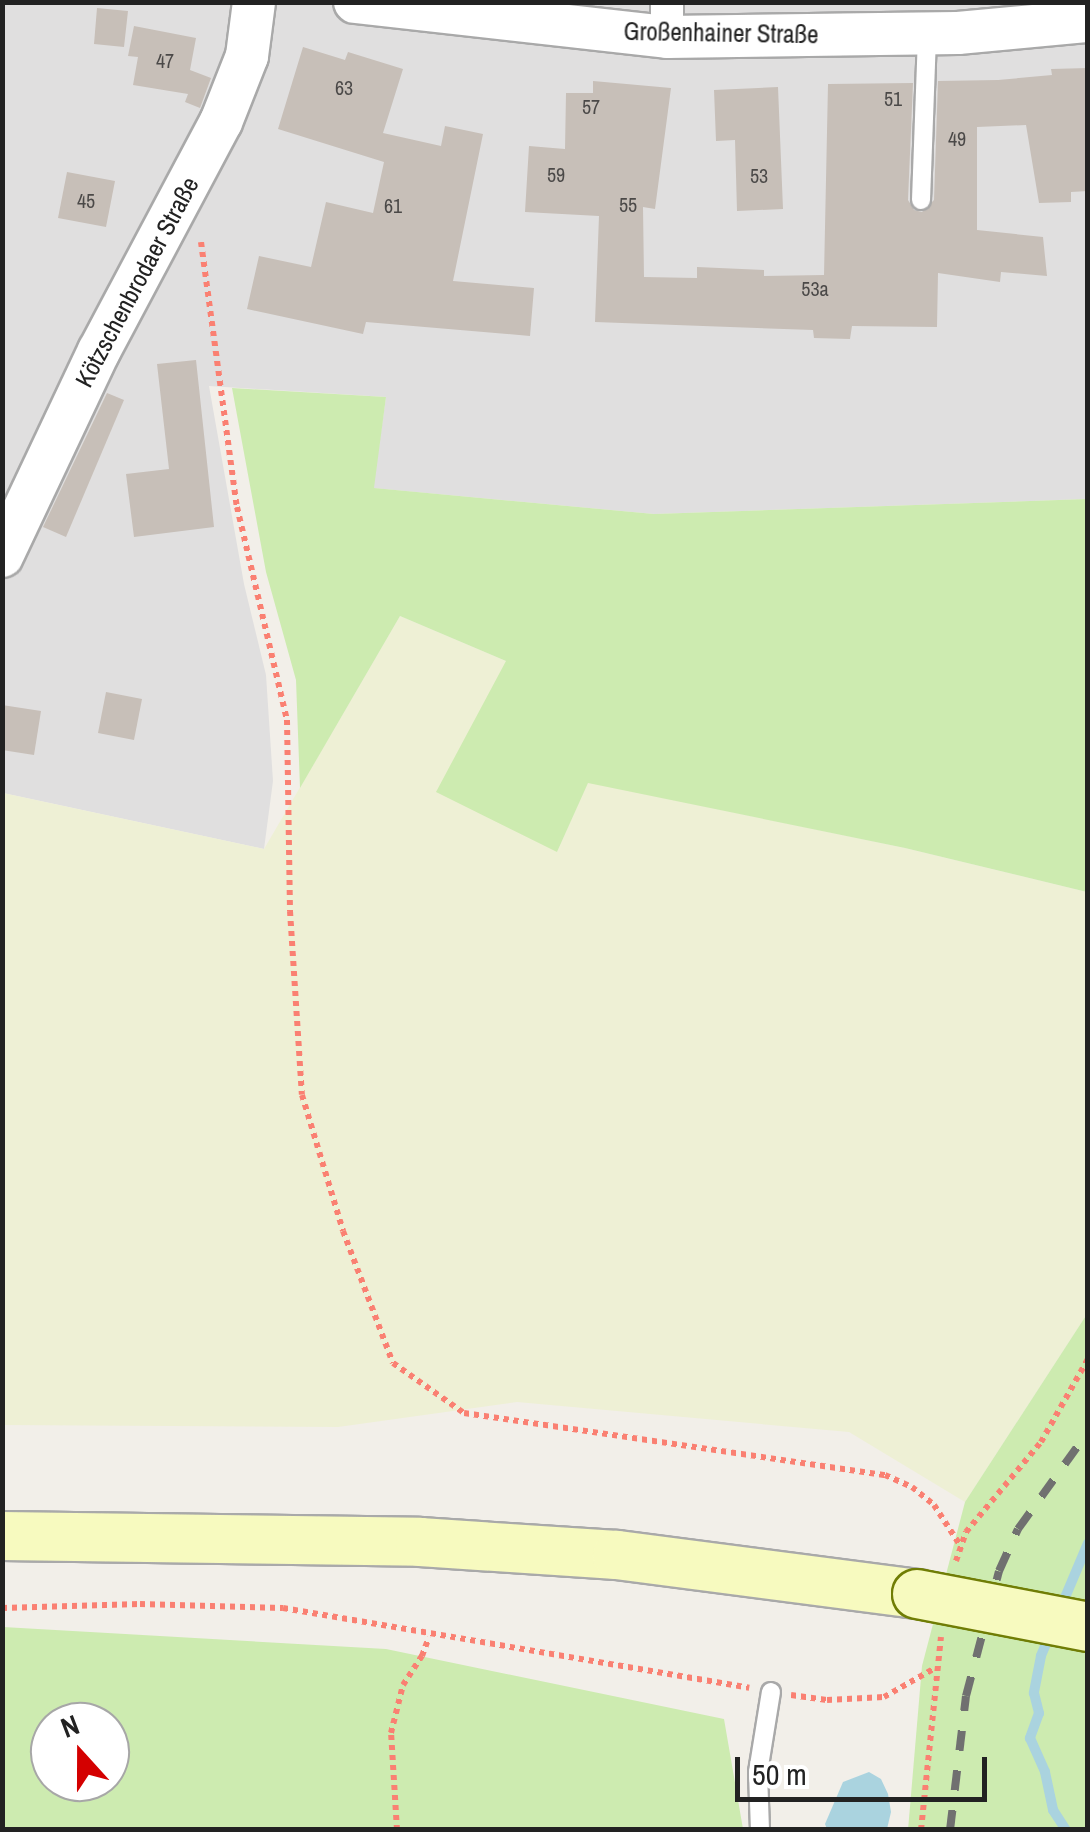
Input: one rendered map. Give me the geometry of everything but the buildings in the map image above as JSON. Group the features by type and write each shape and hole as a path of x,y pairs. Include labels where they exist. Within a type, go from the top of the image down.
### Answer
{"main road":[{"path":"2,1536 127,1534 617,1555 917,1594 1088,1627"}],"street":[{"name":"Kötzschenbrodaer Straße","path":"2,556 99,350 221,122 247,56 254,2"},
{"name":"Großenhainer Straße","path":"355,2 927,33 1088,21"}],"lane":[{"path":"920,200 927,33"},
{"path":"760,1830 758,1772 771,1692"}],"path":[{"path":"200,238 237,507 287,720 290,910 302,1096 343,1231 392,1363 464,1414 885,1475 912,1487 934,1505 960,1545 1041,1442 1088,1359"},
{"path":"2,1608 140,1604 283,1608 429,1637 827,1700 884,1697 934,1668 921,1830"},
{"path":"397,1830 391,1733 403,1685 429,1637"}],"shaded area":[{"path":"3,3 1087,3 1087,499 654,514 373,488 386,397 209,386 244,584 266,675 273,781 264,849 3,793"}],"green space":[{"path":"232,388 386,397 374,488 654,514 1087,499 1087,892 905,848 588,783 557,852 436,792 506,661 400,616 300,788 296,680 266,572"},
{"path":"400,616 506,661 557,852 588,782 905,848 1087,892 1087,1314 965,1502 849,1432 517,1402 338,1427 3,1425 3,793 264,849"},
{"path":"1087,1314 1087,1829 908,1830 922,1666 965,1502"},
{"path":"3,1627 386,1649 724,1719 743,1829 3,1829"}],"water":[{"path":"869,1772 881,1779 888,1794 891,1812 887,1829 827,1829 825,1824 843,1782"}],"waterway":[{"path":"1061,1607 1088,1543"},
{"path":"1051,1632 1041,1656 1034,1693 1039,1713 1030,1738 1045,1772 1053,1810 1066,1830"}],"railway":[{"path":"950,1830 966,1696 999,1571 1018,1529 1088,1432"}]}
